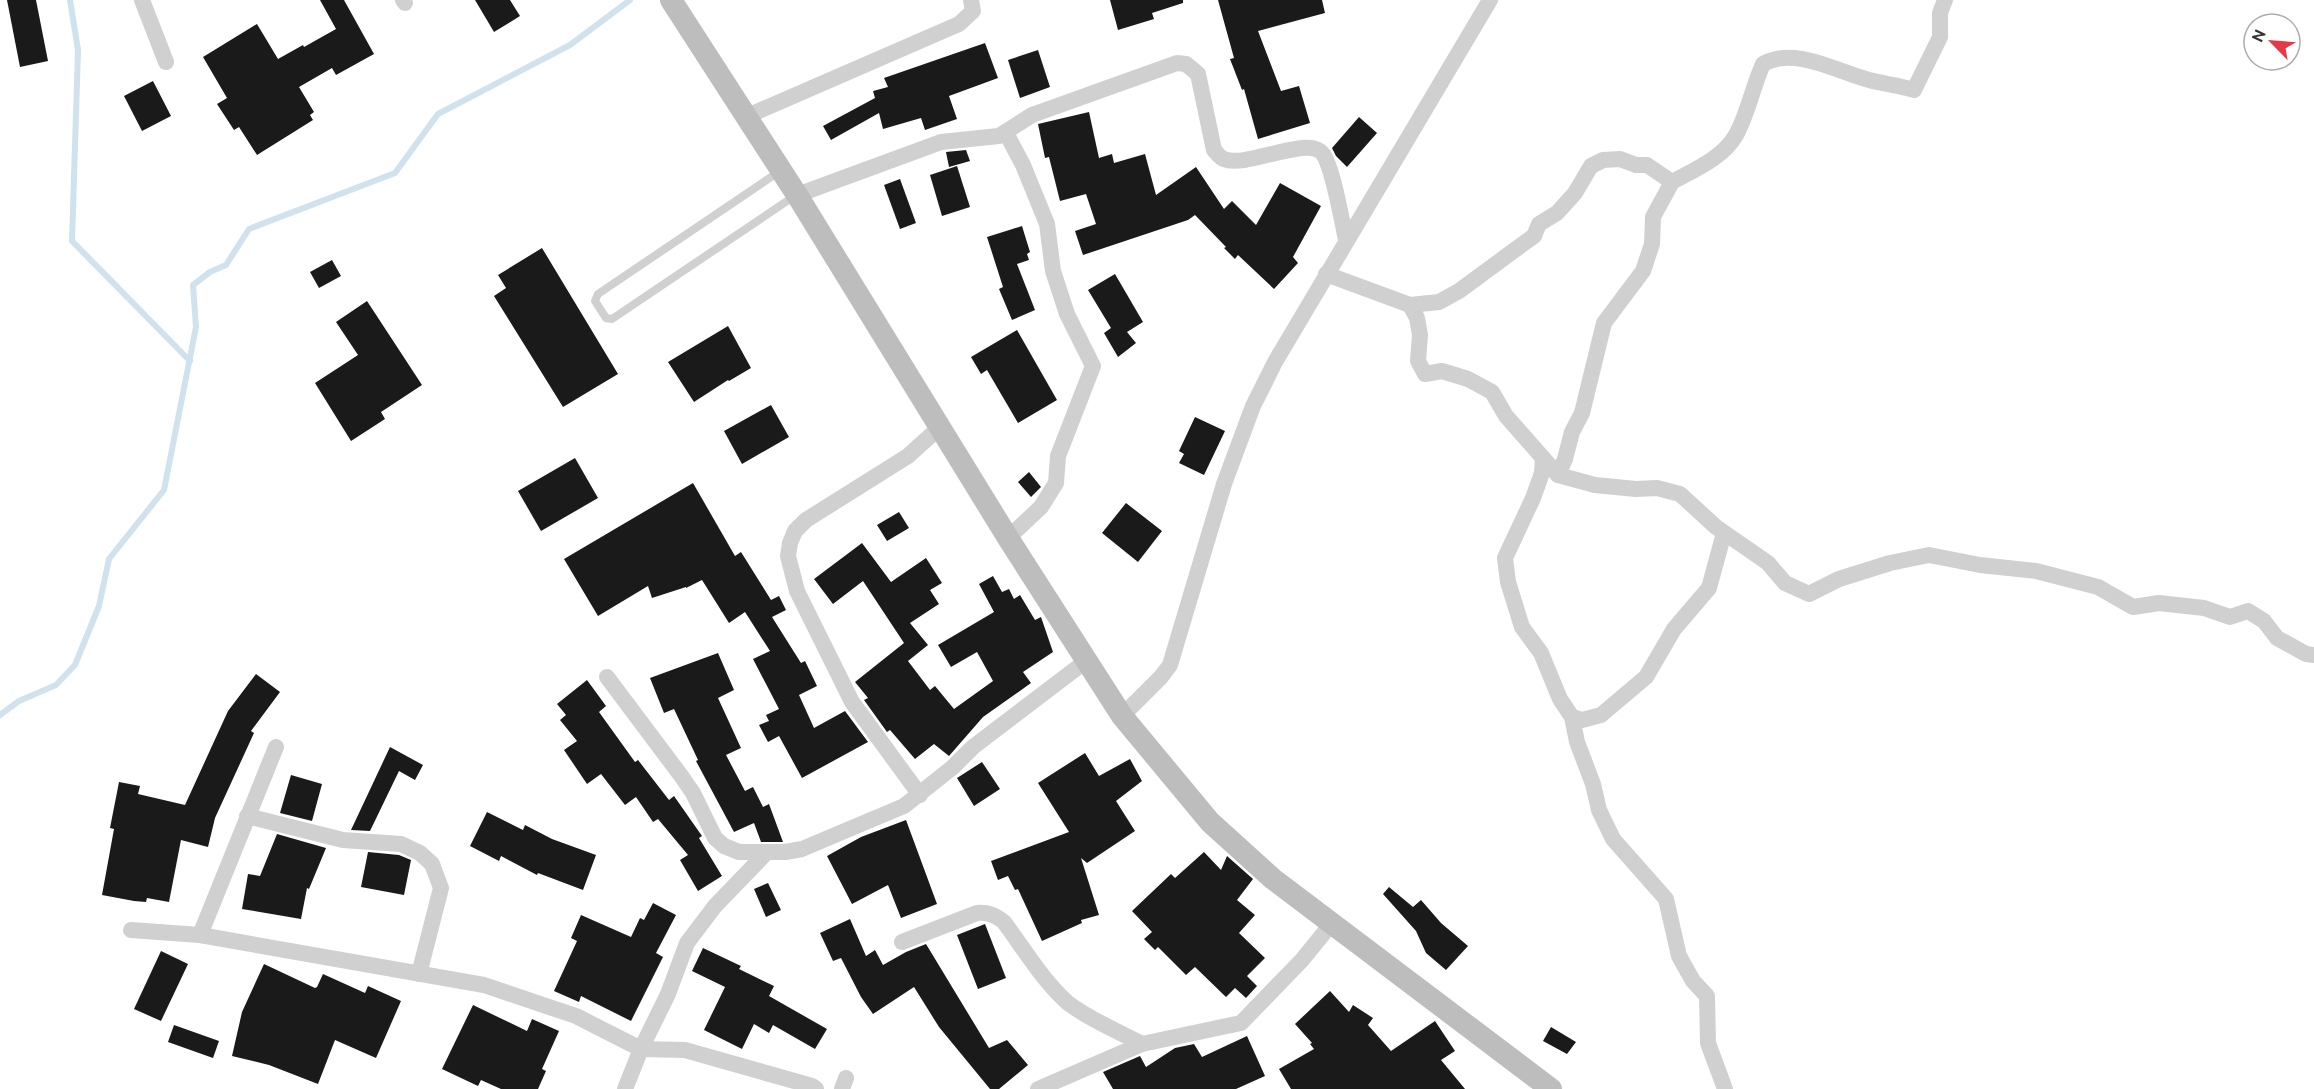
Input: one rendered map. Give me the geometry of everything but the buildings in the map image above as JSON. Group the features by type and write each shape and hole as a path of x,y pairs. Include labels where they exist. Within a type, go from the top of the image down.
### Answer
{"main road":[{"path":"672,0 797,195 1008,538 1122,716 1210,822 1258,867 1551,1089"}],"street":[{"path":"142,0 166,62"},
{"path":"745,117 959,24 973,11 971,0"},
{"path":"1122,716 1170,665 1224,484 1253,406 1275,362 1490,0"},
{"path":"1558,475 1572,432 1582,413 1604,323 1642,272 1652,244 1653,217 1672,183 1693,173 1708,162 1735,136 1763,64 1783,57 1810,61 1867,80 1914,90 1940,37 1940,13 1945,0"},
{"path":"797,195 941,142 999,136 1032,115 1178,63 1186,64 1198,74 1214,150 1222,159 1233,162 1315,148 1323,154 1330,170 1346,240"},
{"path":"1006,133 1023,165 1047,224 1053,271 1067,314 1093,366 1058,456 1056,483 1041,507 1008,538"},
{"path":"1326,274 1410,305 1439,302 1459,291 1534,236 1539,224 1557,213 1575,193 1591,166 1603,160 1620,159 1636,165 1647,165 1672,183"},
{"path":"1410,305 1418,318 1420,335 1418,361 1425,374 1442,371 1468,379 1492,392 1506,416 1558,475 1595,485 1636,489 1657,488 1680,495 1724,533 1768,563 1785,583 1809,594 1839,579 1890,563 1929,555 1980,565 2036,571 2098,586 2133,607 2159,603 2204,609 2230,617 2248,611 2264,621 2277,638 2314,656"},
{"path":"920,795 852,702 797,591 788,556 789,543 795,531 806,520 909,456 940,427"},
{"path":"1543,458 1542,473 1533,498 1505,558 1508,582 1522,627 1541,653 1560,699 1572,717 1577,742 1593,784 1599,810 1613,839 1666,898 1679,956 1693,981 1707,996 1708,1043 1725,1089"},
{"path":"1572,717 1582,720 1601,715 1646,677 1674,629 1709,588 1724,533"},
{"path":"607,677 693,794 715,838 724,846 739,852 785,852 802,849 894,810 920,795 973,747 1086,661"},
{"path":"200,935 276,747"},
{"path":"247,816 343,840 401,844 420,853 432,864 441,888 419,974"},
{"path":"625,1089 641,1049 668,994 687,943 716,906 767,852"},
{"path":"902,942 977,913 986,912 1004,922 1053,987 1069,1003 1091,1018 1142,1044"},
{"path":"1038,1089 1142,1044 1241,1023 1302,960 1332,923"},
{"path":"131,930 200,935 484,985 576,1016 641,1049 685,1050 816,1089"}],"lane":[{"path":"781,170 598,294 595,301 600,309 606,318 612,319 797,195"}],"waterway":[{"path":"70,0 78,50 72,241 190,361"},
{"path":"0,715 19,701 56,685 75,665 99,606 109,559 164,490 196,327 193,285 210,272 226,265 249,229 395,173 438,114 570,45 630,0"}]}
